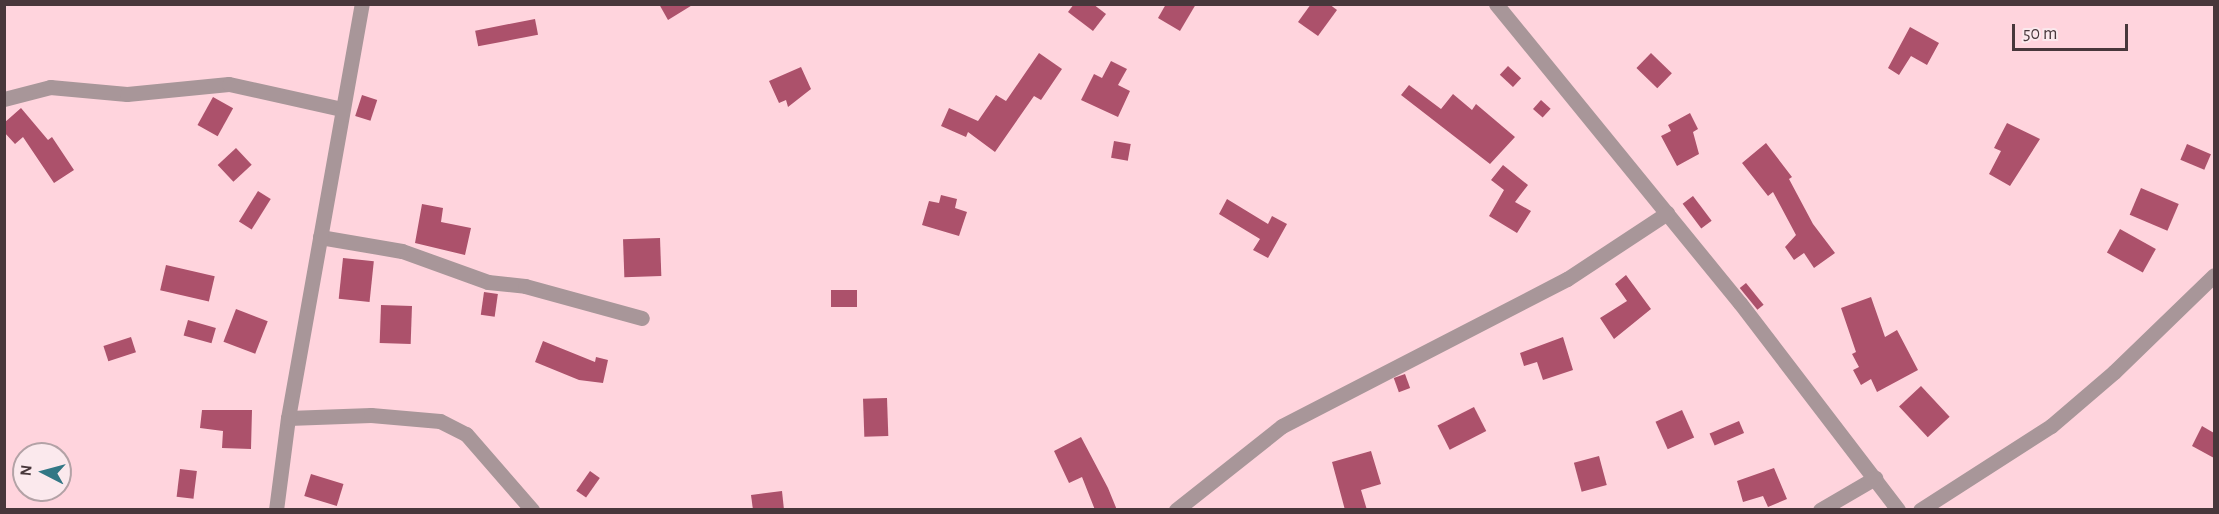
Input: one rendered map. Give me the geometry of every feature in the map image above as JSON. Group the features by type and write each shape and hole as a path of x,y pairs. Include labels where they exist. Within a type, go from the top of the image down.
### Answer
{"street":[{"path":"276,510 288,418 362,4"},
{"path":"1496,4 1667,213 1898,510"},
{"path":"4,99 50,87 127,94 229,84 342,109"},
{"path":"1176,510 1282,426 1567,279 1667,213"},
{"path":"320,237 402,251 488,282 525,286 642,318"},
{"path":"1920,510 2050,426 2114,372 2214,275"},
{"path":"288,418 371,414 440,421 466,434 532,510"},
{"path":"1820,510 1875,478"}],"building":[{"path":"659,4 694,4 668,20"},
{"path":"1074,4 1093,4 1106,14 1093,31 1068,12"},
{"path":"1166,4 1196,4 1180,31 1158,18"},
{"path":"1311,4 1329,4 1337,10 1318,36 1298,22"},
{"path":"535,19 538,35 478,46 475,31"},
{"path":"1910,27 1939,43 1927,65 1911,56 1899,75 1888,68"},
{"path":"1039,53 1062,69 1041,100 1034,96 995,152 968,132 966,137 941,126 949,108 978,121 996,95 1006,101"},
{"path":"1651,53 1672,73 1657,88 1636,68"},
{"path":"1111,61 1127,69 1118,85 1130,91 1118,117 1081,100 1094,74 1102,78"},
{"path":"1508,66 1521,78 1513,87 1500,75"},
{"path":"801,67 811,89 788,107 786,100 779,103 769,81"},
{"path":"1409,85 1441,109 1453,94 1472,110 1476,104 1515,137 1490,164 1401,95"},
{"path":"362,95 377,100 370,121 355,116"},
{"path":"213,97 233,108 218,136 197,125"},
{"path":"1541,100 1551,109 1543,118 1533,109"},
{"path":"21,108 48,140 52,137 74,170 54,183 23,137 15,144 4,132 4,123"},
{"path":"1690,113 1698,129 1693,132 1699,154 1677,166 1661,136 1671,131 1668,125"},
{"path":"2007,123 2040,139 2010,186 1989,174 2001,151 1994,148"},
{"path":"1114,141 1131,144 1128,161 1111,158"},
{"path":"1766,143 1792,177 1789,179 1813,224 1835,253 1814,268 1804,253 1794,260 1785,247 1796,235 1773,192 1768,196 1742,163"},
{"path":"2187,144 2211,154 2204,170 2180,160"},
{"path":"236,148 252,165 233,182 218,165"},
{"path":"1503,165 1528,185 1515,202 1531,211 1517,233 1489,216 1504,190 1491,180"},
{"path":"2141,188 2179,204 2167,231 2130,215"},
{"path":"258,191 271,199 252,229 239,222"},
{"path":"941,195 957,199 955,208 967,212 959,236 922,225 929,201 939,203"},
{"path":"1693,196 1712,221 1701,229 1683,204"},
{"path":"1227,199 1268,224 1272,216 1287,224 1268,258 1253,250 1260,239 1219,214"},
{"path":"422,204 443,208 441,222 471,228 465,255 415,243"},
{"path":"2120,229 2156,249 2143,272 2107,253"},
{"path":"660,238 661,276 624,277 623,239"},
{"path":"343,258 374,261 370,302 339,299"},
{"path":"166,265 215,276 209,302 160,290"},
{"path":"1626,275 1651,309 1614,339 1600,318 1627,301 1615,284"},
{"path":"1746,283 1764,305 1757,310 1740,288"},
{"path":"831,290 857,290 857,307 831,307"},
{"path":"484,292 498,294 495,317 481,315"},
{"path":"1871,297 1885,337 1897,330 1918,370 1877,392 1871,379 1861,385 1853,370 1859,367 1852,354 1856,352 1841,308"},
{"path":"381,305 412,306 411,344 380,343"},
{"path":"236,309 268,321 255,354 223,342"},
{"path":"188,320 216,328 211,343 184,335"},
{"path":"131,337 136,352 108,361 103,346"},
{"path":"1563,337 1573,370 1543,380 1537,362 1524,366 1520,353"},
{"path":"543,341 595,362 596,357 608,360 603,383 579,380 535,362"},
{"path":"1405,374 1410,388 1399,392 1394,378"},
{"path":"1921,386 1950,417 1928,437 1899,406"},
{"path":"887,398 888,436 864,437 863,399"},
{"path":"1474,407 1486,431 1450,450 1437,426"},
{"path":"202,410 252,410 251,449 222,448 223,431 200,428"},
{"path":"1682,410 1694,437 1668,449 1656,422"},
{"path":"1739,421 1744,433 1715,445 1710,434"},
{"path":"2202,426 2214,433 2214,458 2192,446"},
{"path":"1081,437 1117,510 1095,510 1082,477 1069,483 1054,451"},
{"path":"1371,451 1381,484 1361,490 1367,510 1345,510 1332,462"},
{"path":"1599,456 1607,485 1582,492 1574,463"},
{"path":"1774,468 1787,499 1768,507 1763,496 1743,502 1737,481"},
{"path":"180,469 197,471 193,499 177,497"},
{"path":"590,471 600,478 586,498 576,491"},
{"path":"311,474 344,484 337,506 304,496"},
{"path":"782,491 784,510 753,510 751,495"}]}
